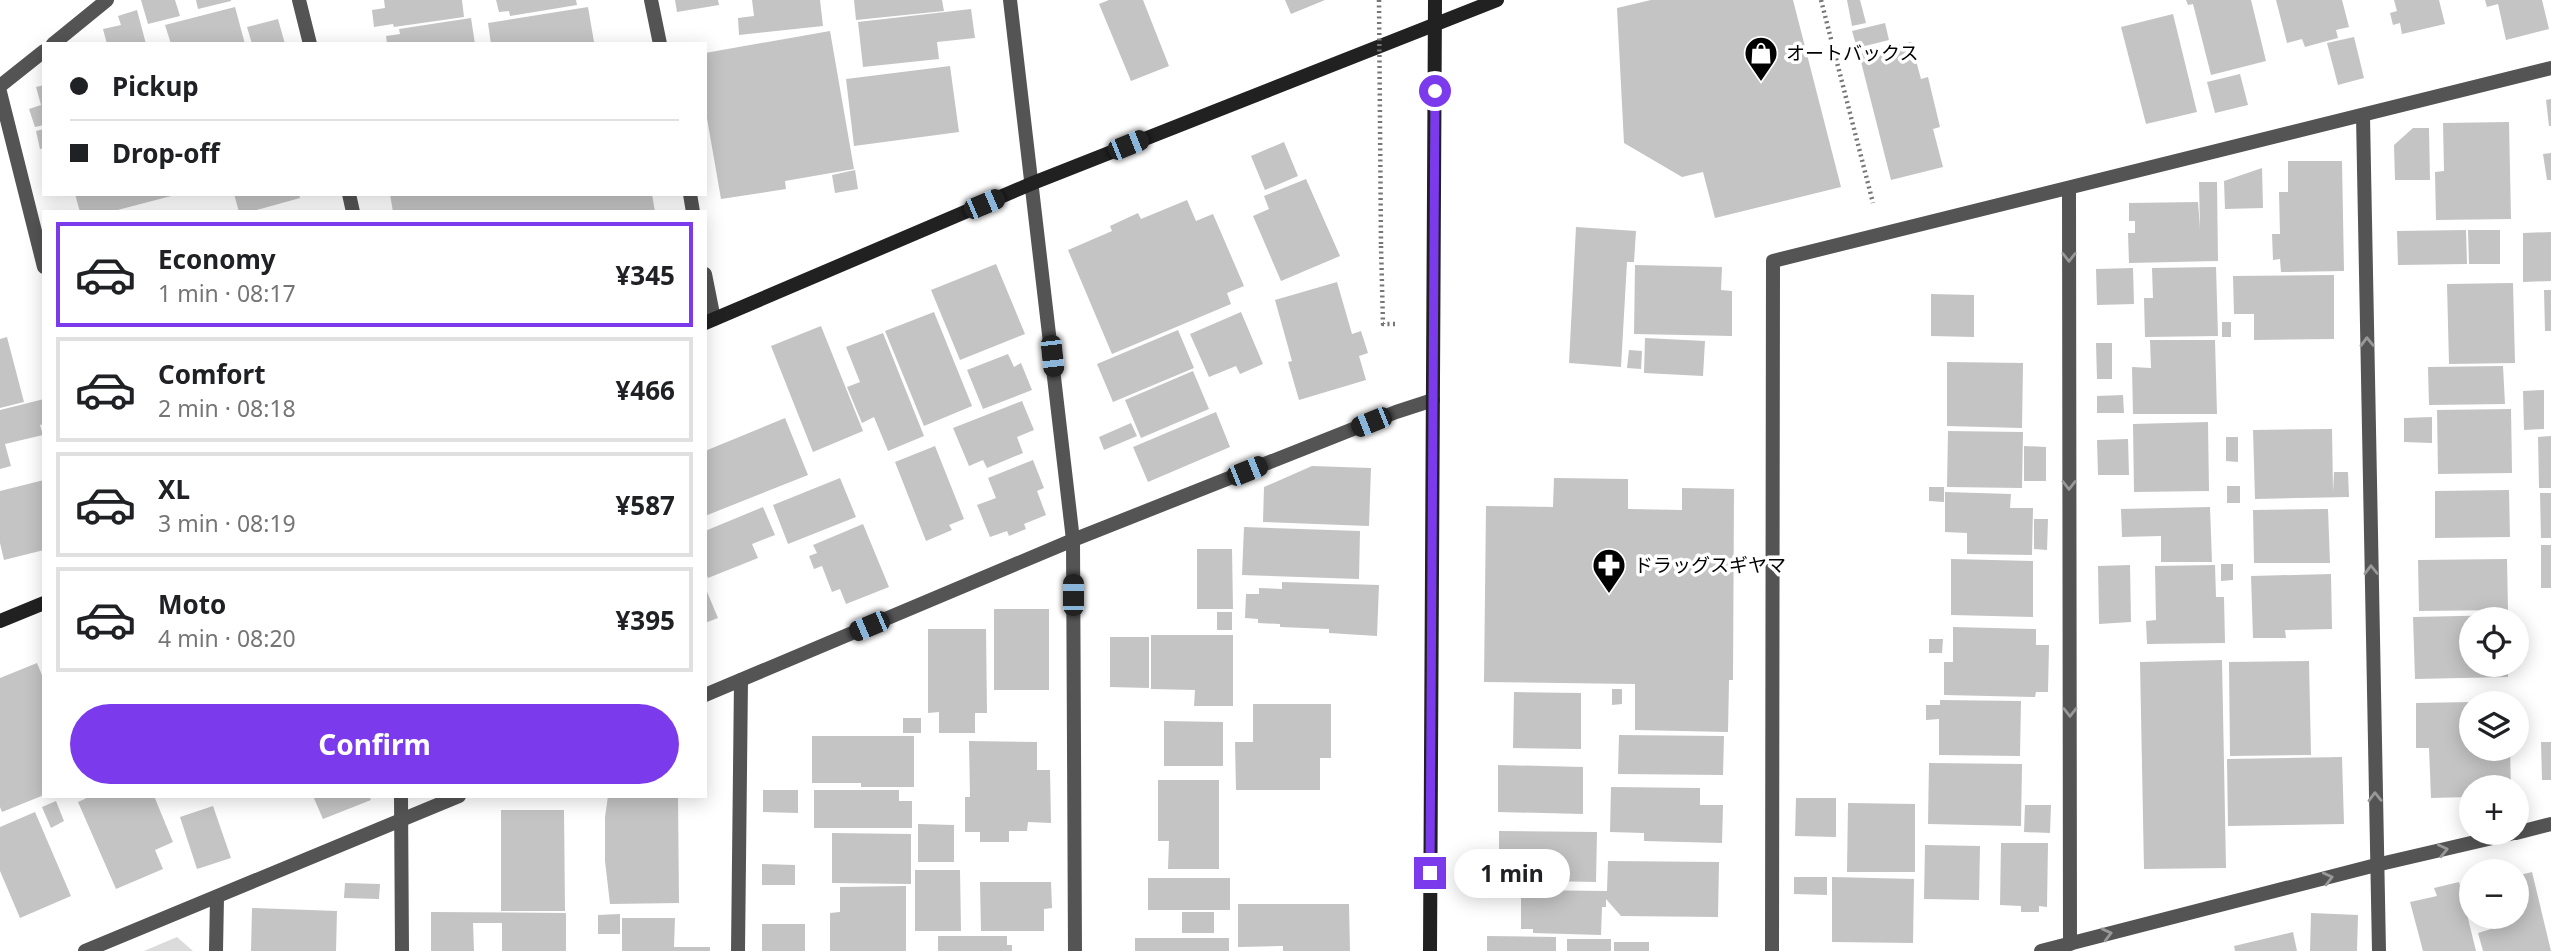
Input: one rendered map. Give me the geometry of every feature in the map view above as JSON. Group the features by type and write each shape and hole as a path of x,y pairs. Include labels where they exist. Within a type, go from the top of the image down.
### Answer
{"street":[{"path":"55,42 107,0"},
{"path":"299,0 310,42"},
{"path":"651,0 660,42"},
{"path":"1010,0 1073,540 1075,951"},
{"path":"1430,951 1435,0"},
{"path":"707,298 709,321 1033,183 1435,22 1497,0"},
{"path":"42,53 0,89 42,259"},
{"path":"1772,951 1773,261 2363,117 2551,68"},
{"path":"2363,117 2379,951"},
{"path":"2069,189 2070,944"},
{"path":"707,694 1073,540 1396,412 1433,400"},
{"path":"0,621 42,604"},
{"path":"738,951 741,680"},
{"path":"401,798 402,951"},
{"path":"85,951 454,798"},
{"path":"2529,830 2551,824"},
{"path":"2041,951 2463,845"},
{"path":"216,951 217,897"}],"path":[{"path":"1379,0 1382,324 1396,324"},
{"path":"1821,0 1881,235"}],"shaded area":[{"path":"177,937 193,951 144,951"}],"building":[{"path":"141,0 175,0 180,16 148,24"},
{"path":"196,0 231,0 231,1 198,9"},
{"path":"384,0 462,0 464,17 394,27 393,24 374,27 372,10 385,8"},
{"path":"496,0 576,0 577,5 510,16 509,11 499,12"},
{"path":"675,0 718,0 719,5 677,12"},
{"path":"752,0 820,0 823,26 739,35 738,18 754,16"},
{"path":"854,0 942,0 944,11 856,20"},
{"path":"1109,0 1143,0 1169,66 1131,81 1099,4"},
{"path":"1285,0 1325,0 1291,14"},
{"name":"オートバックス","path":"1651,0 1793,0 1841,187 1715,218 1703,172 1682,177 1624,143 1617,8"},
{"path":"1847,0 1860,0 1866,23 1852,26"},
{"path":"2186,0 2251,0 2266,61 2211,75 2193,4 2188,5"},
{"path":"2276,0 2342,0 2349,27 2336,30 2338,38 2305,47 2302,39 2287,43"},
{"path":"2394,0 2439,0 2445,24 2402,34 2400,23 2393,25 2390,13 2397,11"},
{"path":"2485,0 2542,0 2549,29 2506,40 2498,4 2487,7"},
{"path":"235,7 244,42 170,42 165,25"},
{"path":"588,7 594,42 491,42 488,23"},
{"path":"971,9 975,38 937,42 939,59 863,67 858,22"},
{"path":"137,10 145,42 106,42 103,29 121,25 118,16"},
{"path":"2173,14 2197,112 2146,124 2121,27"},
{"path":"471,18 475,42 387,42 386,36 400,34 399,29"},
{"path":"278,19 284,42 251,42 247,27"},
{"path":"1885,23 1889,40 1857,48 1852,31"},
{"path":"830,31 854,169 785,181 786,189 721,199 707,118 707,53"},
{"path":"2354,37 2364,78 2338,85 2327,43"},
{"path":"1911,42 1921,79 1928,77 1940,127 1933,129 1943,167 1891,180 1859,54"},
{"path":"950,66 959,132 854,146 846,79"},
{"path":"2240,74 2248,105 2215,113 2207,82"},
{"path":"42,86 42,125 35,127 29,109 41,105 36,87"},
{"path":"2551,99 2551,126 2549,126 2546,100"},
{"path":"2509,122 2511,219 2436,220 2435,172 2444,171 2443,123"},
{"path":"2413,128 2429,128 2430,180 2395,180 2394,145"},
{"path":"42,130 42,148 40,149 36,131"},
{"path":"1284,142 1298,176 1265,190 1251,156"},
{"path":"2551,153 2551,180 2547,180 2543,154"},
{"path":"2288,161 2342,161 2344,271 2281,272 2280,259 2273,260 2272,234 2280,234 2279,192 2288,192"},
{"path":"2262,168 2263,208 2225,209 2224,181"},
{"path":"855,170 858,189 835,193 832,175"},
{"path":"1306,179 1340,256 1281,281 1253,216 1269,209 1264,196"},
{"path":"2199,182 2217,182 2218,261 2129,263 2128,233 2135,233 2135,221 2129,221 2129,203 2198,202 2200,229"},
{"path":"76,196 171,196 118,210 79,210"},
{"path":"235,196 300,198 256,210 238,210"},
{"path":"390,196 652,196 655,210 393,210"},
{"path":"1187,200 1196,221 1213,214 1244,286 1227,293 1231,304 1112,354 1068,250 1112,231 1110,226 1138,213 1141,219"},
{"path":"1576,227 1636,231 1634,262 1627,262 1621,367 1569,363"},
{"path":"2466,230 2467,264 2398,265 2397,231"},
{"path":"2468,230 2500,230 2500,264 2469,264"},
{"path":"2551,232 2551,281 2523,282 2523,233"},
{"path":"996,264 1025,334 960,360 931,290"},
{"path":"1635,265 1722,267 1721,290 1732,291 1732,336 1634,334"},
{"path":"2216,267 2218,336 2145,337 2144,298 2153,298 2152,268"},
{"path":"2133,268 2134,304 2097,305 2096,269"},
{"path":"2334,275 2334,339 2254,340 2254,314 2234,314 2233,276"},
{"path":"1337,282 1352,334 1361,331 1368,353 1359,356 1366,380 1299,400 1288,362 1292,361 1275,300"},
{"path":"2513,283 2515,363 2449,364 2447,284"},
{"path":"2544,290 2551,290 2551,331 2545,331"},
{"path":"1931,294 1974,295 1974,337 1931,336"},
{"path":"934,312 972,406 924,426 885,331"},
{"path":"1241,312 1263,364 1240,374 1236,366 1209,377 1190,334"},
{"path":"2222,322 2231,322 2231,337 2222,337"},
{"path":"821,326 863,431 813,452 771,346"},
{"path":"1178,330 1194,368 1113,402 1097,364"},
{"path":"883,333 924,436 888,451 874,417 862,423 847,387 860,382 846,347"},
{"path":"7,337 24,402 0,408 0,339"},
{"path":"1645,338 1705,341 1703,376 1644,373"},
{"path":"2150,340 2215,340 2217,414 2133,414 2132,367 2151,368"},
{"path":"2096,343 2112,343 2112,379 2097,379"},
{"path":"1629,350 1642,351 1641,369 1627,368"},
{"path":"1008,354 1014,367 1021,363 1032,390 983,409 967,370"},
{"path":"1947,362 2023,363 2022,428 1947,426"},
{"path":"2503,366 2505,404 2429,405 2428,367"},
{"path":"1193,371 1209,409 1141,438 1125,400"},
{"path":"2544,390 2544,429 2524,430 2523,391"},
{"path":"2123,395 2124,413 2097,413 2097,396"},
{"path":"42,400 42,435 5,444 11,466 0,469 0,410"},
{"path":"1022,401 1034,430 1017,437 1023,453 987,468 983,460 969,466 953,428"},
{"path":"2511,409 2512,473 2438,474 2437,410"},
{"path":"1216,412 1230,447 1148,482 1133,447"},
{"path":"2432,417 2432,443 2404,442 2404,418"},
{"path":"785,418 808,475 707,515 707,450"},
{"path":"2208,422 2209,491 2134,492 2133,424"},
{"path":"1131,423 1137,436 1104,450 1099,437"},
{"path":"2332,429 2333,492 2334,472 2348,472 2349,497 2255,499 2253,430"},
{"path":"1948,431 2023,432 2022,488 1947,487"},
{"path":"2551,436 2551,488 2539,488 2538,437"},
{"path":"2226,437 2238,437 2238,462 2226,461"},
{"path":"2128,439 2129,475 2098,475 2097,440"},
{"path":"935,446 964,519 949,525 952,530 926,541 895,462"},
{"path":"2024,446 2046,447 2046,481 2024,481"},
{"path":"1033,460 1044,488 1037,491 1046,515 1024,524 1026,529 1009,536 1007,531 990,537 977,505 996,498 988,478"},
{"path":"1312,466 1371,468 1369,526 1263,522 1264,487"},
{"path":"840,478 856,517 788,544 773,505"},
{"name":"ドラッグスギヤマ","path":"1554,478 1628,479 1628,509 1682,510 1682,488 1734,489 1733,680 1729,680 1728,732 1635,730 1635,684 1484,682 1486,506 1553,507"},
{"path":"42,480 42,550 4,560 0,543 0,491"},
{"path":"2227,486 2240,486 2240,503 2227,503"},
{"path":"1929,487 1944,487 1944,502 1929,501"},
{"path":"2509,490 2510,537 2435,538 2435,491"},
{"path":"1945,492 2011,494 2010,508 2033,508 2032,555 1967,554 1967,533 1945,532"},
{"path":"2540,493 2551,493 2551,538 2541,538"},
{"path":"763,507 775,535 752,544 758,558 708,578 707,530"},
{"path":"2210,507 2212,562 2161,562 2161,536 2122,537 2121,509"},
{"path":"2328,509 2330,563 2254,563 2253,510"},
{"path":"2034,519 2048,519 2047,550 2034,549"},
{"path":"863,524 889,587 846,604 840,589 832,592 822,566 814,569 809,556 817,553 813,545"},
{"path":"1244,527 1360,531 1359,579 1242,575"},
{"path":"2541,545 2551,545 2551,588 2541,588"},
{"path":"1197,549 1232,549 1233,609 1197,609"},
{"path":"1951,559 2033,561 2033,617 1951,615"},
{"path":"2507,559 2508,607 2459,607 2459,611 2419,611 2418,560"},
{"path":"2221,564 2233,564 2233,580 2221,581"},
{"path":"2130,565 2131,622 2099,624 2098,566"},
{"path":"2215,565 2216,597 2224,597 2225,643 2147,644 2146,621 2156,620 2155,566"},
{"path":"2331,574 2332,629 2285,630 2286,638 2253,638 2251,576"},
{"path":"1282,582 1379,585 1377,636 1329,633 1329,629 1280,627 1280,624 1258,623 1258,619 1245,618 1246,594 1259,594 1259,588 1282,589"},
{"path":"707,592 718,618 707,622"},
{"path":"994,609 1049,609 1049,690 994,690"},
{"path":"1217,612 1232,612 1232,630 1217,630"},
{"path":"2459,616 2459,677 2508,677 2415,679 2413,617"},
{"path":"1953,627 2036,629 2036,645 2049,645 2048,692 2036,692 2035,697 1944,695 1944,662 1953,662"},
{"path":"928,629 986,629 987,713 975,713 975,733 939,733 939,712 928,713"},
{"path":"1151,635 1233,635 1233,706 1194,706 1195,690 1151,689"},
{"path":"1110,637 1149,637 1149,688 1110,687"},
{"path":"1929,639 1943,639 1942,653 1929,653"},
{"path":"2222,660 2226,868 2144,869 2140,662"},
{"path":"2309,661 2311,755 2230,756 2229,662"},
{"path":"37,663 42,675 42,796 2,812 0,807 0,678"},
{"path":"1612,689 1622,689 1622,704 1612,705"},
{"path":"1514,692 1581,693 1581,749 1513,748"},
{"path":"1940,700 2021,701 2020,756 1939,755 1939,719 1926,720 1926,705 1940,705"},
{"path":"2459,702 2459,761 2510,761 2511,775 2459,775 2459,797 2431,798 2429,748 2416,748 2416,703"},
{"path":"1253,704 1331,704 1331,758 1320,758 1320,790 1236,790 1235,742 1253,742"},
{"path":"903,718 921,718 921,733 903,733"},
{"path":"1164,721 1223,722 1223,766 1164,766"},
{"path":"1619,735 1724,736 1723,775 1618,774"},
{"path":"812,736 914,736 914,787 812,783"},
{"path":"969,741 1037,742 1037,770 1050,770 1051,823 1028,822 1027,831 1009,831 1009,842 980,842 980,832 965,832 965,797 970,797"},
{"path":"2541,742 2551,742 2551,780 2542,780"},
{"path":"2342,757 2344,824 2228,826 2227,759"},
{"path":"1929,763 2022,764 2021,826 1928,824"},
{"path":"1498,765 1583,767 1583,814 1498,812"},
{"path":"1158,780 1219,780 1219,869 1168,869 1169,841 1158,841"},
{"path":"1611,787 1700,788 1700,805 1723,805 1722,843 1644,841 1644,833 1610,832"},
{"path":"763,790 798,790 798,813 763,812"},
{"path":"814,790 899,790 899,801 912,801 912,828 814,828"},
{"path":"87,798 155,798 173,842 155,850 163,869 116,889 78,802"},
{"path":"314,798 371,800 323,819"},
{"path":"608,798 678,798 679,903 610,904 605,861"},
{"path":"1796,798 1836,798 1836,837 1795,836"},
{"path":"56,801 64,821 51,828 42,807"},
{"path":"1848,803 1915,804 1915,872 1847,872"},
{"path":"2025,805 2051,805 2050,833 2024,832"},
{"path":"213,806 231,858 197,869 180,817"},
{"path":"501,810 564,810 565,911 501,911"},
{"path":"35,812 71,896 20,918 0,871 0,827"},
{"path":"918,824 954,825 954,862 918,862"},
{"path":"1499,831 1597,832 1596,882 1499,880"},
{"path":"832,833 911,834 911,884 832,883"},
{"path":"2001,843 2048,843 2047,907 2039,906 2039,912 2021,912 2021,906 2000,905"},
{"path":"1925,845 1980,846 1979,900 1924,899"},
{"path":"1608,861 1719,862 1718,917 1621,916 1606,899 1606,907 1602,907 1601,935 1533,933 1533,929 1521,929 1521,890 1607,891"},
{"path":"762,864 795,865 795,885 762,885"},
{"path":"915,870 960,870 961,931 915,931"},
{"path":"2532,872 2551,951 2483,951 2478,933 2491,929 2529,929 2529,873"},
{"path":"1794,877 1827,877 1827,895 1794,894"},
{"path":"1832,877 1914,879 1913,943 1832,942"},
{"path":"1148,878 1230,878 1230,910 1148,910"},
{"path":"980,882 1051,882 1052,908 1044,909 1044,931 981,931"},
{"path":"2459,882 2459,929 2471,929 2476,951 2423,951 2410,902 2437,896 2434,888"},
{"path":"345,883 380,884 379,899 344,898"},
{"path":"906,886 906,951 830,951 830,913 840,912 840,887"},
{"path":"1238,904 1349,904 1350,951 1283,951 1283,946 1238,947"},
{"path":"252,908 337,911 336,951 251,951"},
{"path":"431,912 566,913 566,951 502,951 502,923 473,923 474,951 431,951"},
{"path":"1182,912 1214,912 1214,933 1182,933"},
{"path":"2311,913 2358,915 2357,951 2310,951"},
{"path":"620,914 620,934 598,934 598,915"},
{"path":"622,918 675,918 674,947 710,947 710,951 622,951"},
{"path":"762,924 805,924 805,951 762,951"},
{"path":"2293,932 2297,951 2235,951 2234,946"},
{"path":"938,936 1007,936 1007,945 1012,945 1012,951 938,951"},
{"path":"1487,936 1556,937 1556,951 1487,951"},
{"path":"1135,938 1229,938 1229,951 1135,951"},
{"path":"1567,939 1611,939 1611,951 1567,951"},
{"path":"1614,942 1649,942 1649,951 1614,951"}],"place":[{"name":"オートバックス","path":"1761,83"},
{"name":"ドラッグスギヤマ","path":"1609,595"}],"route":[{"path":"1430,873 1435,91"}]}
